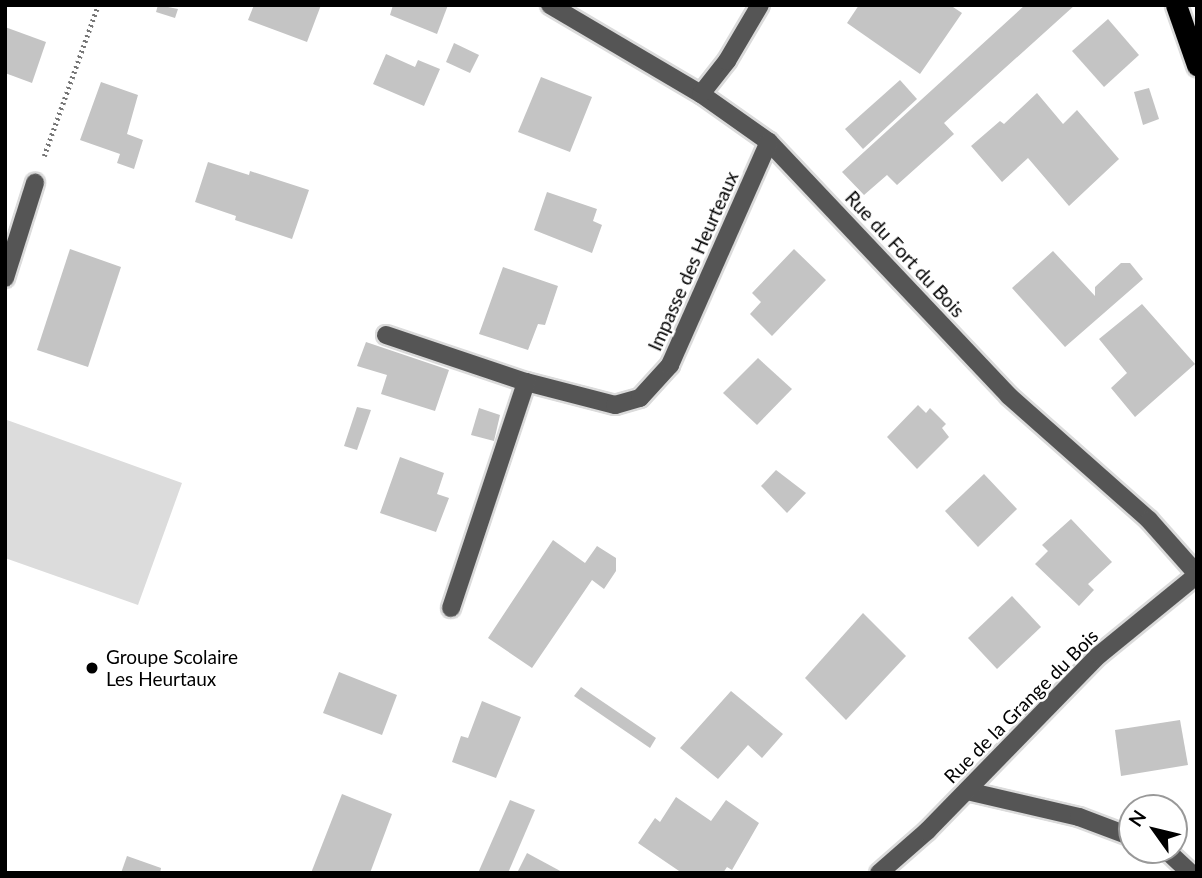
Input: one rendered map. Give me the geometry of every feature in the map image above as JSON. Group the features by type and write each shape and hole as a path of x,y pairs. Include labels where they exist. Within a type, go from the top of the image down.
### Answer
{"highway":[{"path":"1176,5 1197,65"}],"street":[{"name":"Rue du Fort du Bois","path":"550,5 701,94 769,142 1009,396 1149,520 1197,574"},
{"path":"701,94 727,61 760,5"},
{"name":"Impasse des Heurteaux","path":"386,335 526,382 615,405 640,398 670,365 769,142"},
{"path":"5,278 35,183"},
{"path":"451,608 526,382"},
{"name":"Rue de la Grange du Bois","path":"879,873 927,831 1099,655 1197,574"},
{"path":"967,790 1079,817 1118,832"}],"path":[{"path":"35,183 97,5"}],"shaded area":[{"path":"7,420 182,483 138,605 5,558"}],"building":[{"path":"158,5 178,9 175,18 156,12"},
{"path":"254,5 321,5 307,42 248,20"},
{"path":"393,5 448,5 437,34 390,15"},
{"path":"859,5 950,5 962,13 920,74 847,23"},
{"path":"1025,5 1075,5 944,123 954,134 897,185 887,175 864,195 842,172"},
{"path":"1108,19 1139,55 1104,87 1072,51"},
{"path":"5,27 46,42 32,83 5,73"},
{"path":"454,43 479,55 470,73 446,62"},
{"path":"386,54 415,67 418,60 440,69 424,106 373,84"},
{"path":"541,77 592,97 570,152 518,132"},
{"path":"900,80 917,99 863,149 845,129"},
{"path":"101,82 138,95 127,134 143,140 134,169 117,163 120,154 80,140"},
{"path":"1149,88 1159,119 1143,125 1134,92"},
{"path":"1037,93 1063,124 1077,110 1119,159 1069,206 1028,158 1002,182 971,146 1000,121 1004,124"},
{"path":"208,162 249,175 250,171 309,190 292,239 235,220 236,216 195,202"},
{"path":"547,192 597,209 593,221 602,225 592,253 534,230"},
{"path":"70,249 121,267 88,367 37,350"},
{"path":"794,249 826,280 772,336 750,314 761,302 752,293"},
{"path":"1053,251 1095,296 1095,287 1121,263 1130,263 1143,279 1065,347 1012,288"},
{"path":"503,267 558,286 545,325 538,324 528,350 479,334"},
{"path":"1142,304 1195,364 1135,417 1111,388 1127,373 1099,339"},
{"path":"366,342 449,370 435,411 381,394 387,375 357,366"},
{"path":"758,358 792,389 757,425 723,393"},
{"path":"918,405 926,413 930,408 946,424 942,428 949,437 917,469 887,437"},
{"path":"357,407 371,410 357,450 344,446"},
{"path":"479,408 500,415 494,441 471,435"},
{"path":"400,457 444,473 437,494 449,498 436,532 380,513"},
{"path":"776,470 806,493 787,513 761,486"},
{"path":"984,474 1017,509 978,547 945,511"},
{"path":"1071,519 1112,562 1088,584 1094,590 1079,606 1035,564 1048,551 1042,545"},
{"path":"553,540 585,563 597,546 616,558 616,571 604,589 592,580 532,668 488,638"},
{"path":"1012,596 1041,627 997,669 968,638"},
{"path":"863,613 906,656 846,720 805,678"},
{"path":"339,672 397,695 382,735 323,713"},
{"path":"581,687 656,738 650,748 574,696"},
{"path":"731,691 783,734 762,758 748,745 718,779 680,748"},
{"path":"482,701 521,717 496,778 452,762 461,736 468,738"},
{"path":"1180,720 1188,765 1121,776 1115,730"},
{"path":"342,794 392,814 370,873 311,873"},
{"path":"676,797 711,821 726,800 759,823 732,870 727,867 723,873 682,873 638,843 655,818 660,822"},
{"path":"510,800 535,810 508,873 478,873"},
{"path":"527,853 564,873 518,871"},
{"path":"127,856 161,868 160,873 121,873"}],"place":[{"name":"Groupe Scolaire Les Heurtaux","path":"92,668"}]}
